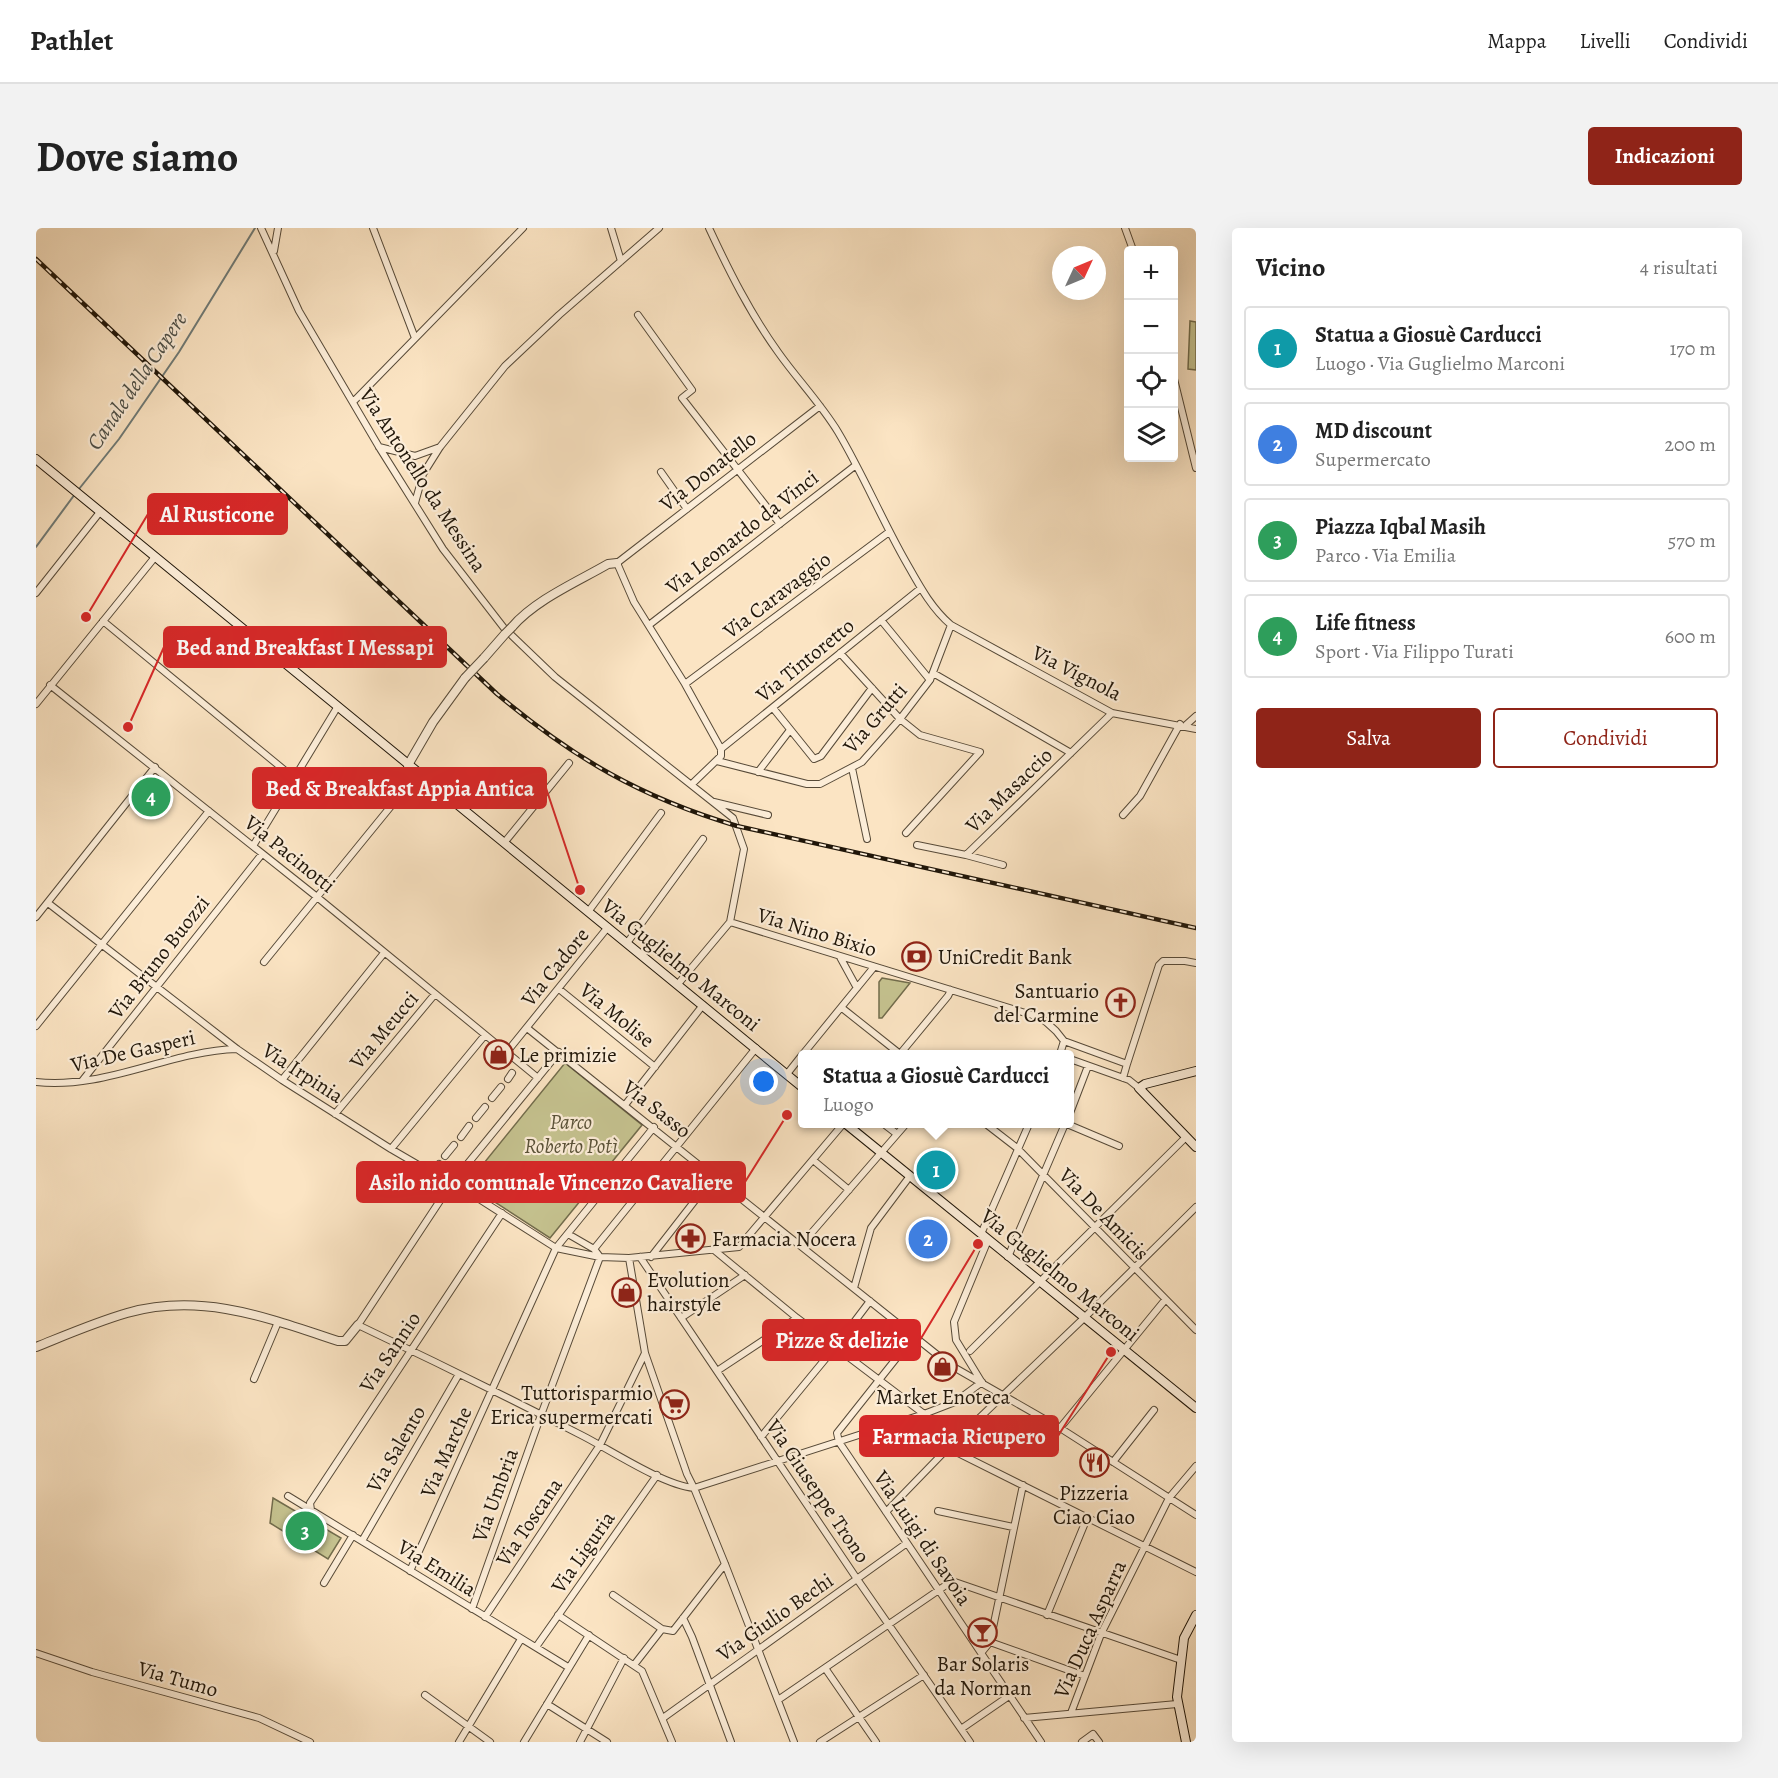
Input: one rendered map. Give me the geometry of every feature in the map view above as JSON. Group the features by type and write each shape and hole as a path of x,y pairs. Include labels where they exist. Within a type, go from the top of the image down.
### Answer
{"main road":[{"name":"Via Guglielmo Marconi","path":"36,459 798,1084"},
{"path":"1196,1071 1145,1084 1139,1088 1196,1147"},
{"name":"Via Guglielmo Marconi","path":"849,1128 1195,1406"},
{"path":"1186,1742 1177,1704 1180,1660 1184,1638 1196,1615"}],"street":[{"path":"273,253 278,228"},
{"path":"373,228 415,338"},
{"path":"353,402 523,228"},
{"path":"611,228 621,261"},
{"path":"415,503 423,474 440,447 505,366 559,315 659,228"},
{"path":"709,228 730,273 753,314 778,352 837,431 921,588 941,616 951,625"},
{"path":"1125,228 1132,246"},
{"name":"Via Antonello da Messina","path":"262,230 299,311 380,447 443,549 504,628 555,677 733,818 744,849 730,922"},
{"path":"638,315 692,390 682,398 780,524"},
{"path":"1178,398 1196,468"},
{"name":"Via Donatello","path":"617,563 820,406"},
{"path":"380,447 415,456 440,447"},
{"name":"Via Leonardo da Vinci","path":"649,625 856,465"},
{"path":"661,472 687,509"},
{"path":"36,593 100,512"},
{"name":"Via Caravaggio","path":"685,684 889,532"},
{"path":"36,704 155,557"},
{"path":"408,765 433,722 465,678 520,617 608,564 617,563 634,602 685,684 721,749 721,756 717,761 692,784"},
{"name":"Via Tintoretto","path":"721,749 921,588"},
{"path":"881,620 930,680"},
{"path":"103,621 294,778"},
{"name":"Via Grutti","path":"717,761 807,784 820,784 852,768 862,762 900,719 930,680 951,625"},
{"name":"Via Vignola","path":"951,625 1112,713 1196,729"},
{"path":"840,653 900,719 920,735 981,752 906,833"},
{"path":"933,673 1071,753"},
{"name":"Via Pacinotti","path":"50,685 155,767 538,1078"},
{"path":"773,708 814,759 821,756 872,688"},
{"path":"253,846 338,706"},
{"name":"Via Masaccio","path":"917,846 966,855 1112,713"},
{"path":"1123,815 1140,796 1183,725 1196,716"},
{"path":"758,772 790,730"},
{"path":"504,843 569,763"},
{"path":"36,917 155,767"},
{"path":"852,768 867,839"},
{"path":"264,962 418,773"},
{"path":"713,802 768,814"},
{"path":"36,1026 209,811"},
{"path":"588,912 661,813"},
{"path":"627,943 703,840"},
{"name":"Via Bruno Buozzi","path":"82,1081 262,854"},
{"path":"966,855 1004,865"},
{"name":"Via Irpinia","path":"48,903 237,1049 282,1080 391,1149 465,1190 556,1248"},
{"path":"678,984 730,922"},
{"name":"Via Nino Bixio","path":"730,922 1032,1015 1045,1021 1064,1041"},
{"name":"Via Cadore","path":"506,1053 608,927"},
{"path":"282,1080 384,953"},
{"path":"840,956 857,988"},
{"path":"1123,1078 1159,965 1163,961 1196,963"},
{"path":"807,1050 874,967"},
{"name":"Via Molise","path":"559,989 655,1067"},
{"path":"903,1050 951,990"},
{"name":"Via Meucci","path":"335,1114 435,994"},
{"path":"625,1105 703,1005"},
{"path":"842,1008 895,1050"},
{"name":"Via Sasso","path":"527,1028 950,1365 982,1382"},
{"path":"391,1149 485,1035"},
{"path":"1061,1050 1064,1041 1127,1064"},
{"path":"594,1249 756,1048"},
{"name":"Via De Gasperi","path":"36,1082 55,1084 82,1081 211,1050 237,1049"},
{"path":"36,1347 128,1313 167,1305 231,1308 338,1341 345,1341 358,1326 451,1184 559,1052"},
{"path":"787,1074 798,1061"},
{"path":"1074,1061 1130,1080 1139,1088"},
{"path":"1074,1103 1088,1066"},
{"path":"492,1098 501,1087"},
{"path":"476,1118 485,1107"},
{"path":"461,1137 469,1126"},
{"name":"Via Marche","path":"410,1571 556,1248 654,1127"},
{"path":"1074,1127 1119,1146"},
{"path":"556,1248 600,1257 629,1258 739,1247 841,1128"},
{"path":"889,1128 897,1134"},
{"path":"801,1245 902,1128"},
{"name":"Via De Amicis","path":"992,1128 1017,1148 1196,1330"},
{"path":"1027,1128 1017,1148 954,1322 956,1340 982,1382 1060,1428 1196,1515"},
{"path":"1008,1257 1064,1128"},
{"path":"970,1351 1186,1137"},
{"path":"445,1156 454,1145"},
{"path":"813,1160 849,1190"},
{"path":"432,1173 439,1164"},
{"path":"651,1257 714,1176"},
{"path":"854,1288 871,1228 910,1176"},
{"path":"885,1512 1196,1207"},
{"name":"Via Sannio","path":"311,1510 310,1503 502,1213"},
{"path":"568,1234 594,1249 600,1257"},
{"path":"714,1250 797,1318 924,1414"},
{"name":"Via Umbria","path":"472,1609 600,1257"},
{"name":"Via Giuseppe Trono","path":"640,1257 888,1625 970,1742"},
{"path":"629,1258 645,1353 687,1474 759,1649 794,1742"},
{"path":"681,1318 745,1275"},
{"path":"1060,1428 1165,1300"},
{"path":"761,1437 870,1301"},
{"path":"717,1371 797,1318"},
{"path":"254,1379 278,1322"},
{"path":"358,1326 541,1414 657,1475 678,1485 694,1488 924,1414 955,1402 982,1382"},
{"path":"839,1442 837,1433 914,1336"},
{"name":"Via Toscana","path":"485,1617 600,1445 645,1353"},
{"name":"Via Salento","path":"362,1541 459,1374"},
{"path":"1113,1462 1154,1410"},
{"path":"898,1423 1196,1572"},
{"name":"Via Luigi di Savoia","path":"839,1442 1041,1742"},
{"name":"Via Duca Asparra","path":"1071,1713 1101,1634 1144,1547 1169,1498 1196,1466"},
{"name":"Via Liguria","path":"536,1647 657,1475"},
{"path":"981,1653 990,1642 1023,1485"},
{"name":"Via Emilia","path":"288,1496 568,1667"},
{"path":"938,1511 1013,1527"},
{"path":"1047,1615 1087,1518"},
{"path":"324,1583 352,1535"},
{"name":"Via Giulio Bechi","path":"663,1718 906,1543"},
{"path":"613,1595 662,1629 673,1631 725,1564"},
{"path":"778,1700 952,1581 1180,1660"},
{"path":"558,1615 645,1674 672,1742"},
{"path":"683,1618 731,1742"},
{"path":"634,1665 662,1629"},
{"path":"524,1742 589,1635"},
{"path":"459,1742 521,1639"},
{"path":"990,1642 1085,1677"},
{"name":"Via Tumo","path":"36,1653 92,1672 259,1718 310,1742"},
{"path":"580,1742 624,1658"},
{"path":"825,1668 876,1742"},
{"path":"820,1742 924,1675"},
{"path":"425,1695 490,1742"},
{"path":"961,1730 1009,1695"},
{"path":"547,1704 607,1742"},
{"path":"1024,1718 1177,1704"},
{"path":"1082,1742 1093,1734 1100,1742"}],"green space":[{"path":"1190,321 1196,322 1196,370 1188,369"},
{"path":"882,978 910,983 882,1018 879,1018 879,982"},
{"name":"Parco Roberto Potì","path":"565,1063 642,1125 550,1238 467,1184"},
{"path":"273,1498 341,1538 328,1559 270,1523"}],"waterway":[{"name":"Canale della Capere","path":"79,489 119,439 179,352 255,228"},
{"name":"Canale della Capere","path":"36,547 75,494"}],"railway":[{"path":"36,259 497,694 554,738 610,774 670,802 737,826 1196,928"}],"place":[{"name":"Al Rusticone","path":"86,617"},
{"name":"Bed and Breakfast I Messapi","path":"128,727"},
{"name":"Life fitness","path":"151,797"},
{"name":"Bed & Breakfast Appia Antica","path":"580,890"},
{"name":"UniCredit Bank","path":"917,957"},
{"name":"Santuario del Carmine","path":"1120,1003"},
{"name":"Le primizie","path":"498,1055"},
{"name":"Asilo nido comunale Vincenzo Cavaliere","path":"787,1115"},
{"name":"Statua a Giosuè Carducci","path":"936,1170"},
{"name":"Farmacia Nocera","path":"691,1239"},
{"name":"MD discount","path":"928,1239"},
{"name":"Pizze & delizie","path":"978,1244"},
{"name":"Evolution hairstyle","path":"626,1292"},
{"name":"Farmacia Ricupero","path":"1111,1352"},
{"name":"Market Enoteca","path":"943,1366"},
{"name":"Tuttorisparmio Erica supermercati","path":"674,1405"},
{"name":"Pizzeria Ciao Ciao","path":"1094,1462"},
{"name":"Piazza Iqbal Masih","path":"305,1531"},
{"name":"Bar Solaris da Norman","path":"983,1633"}]}
